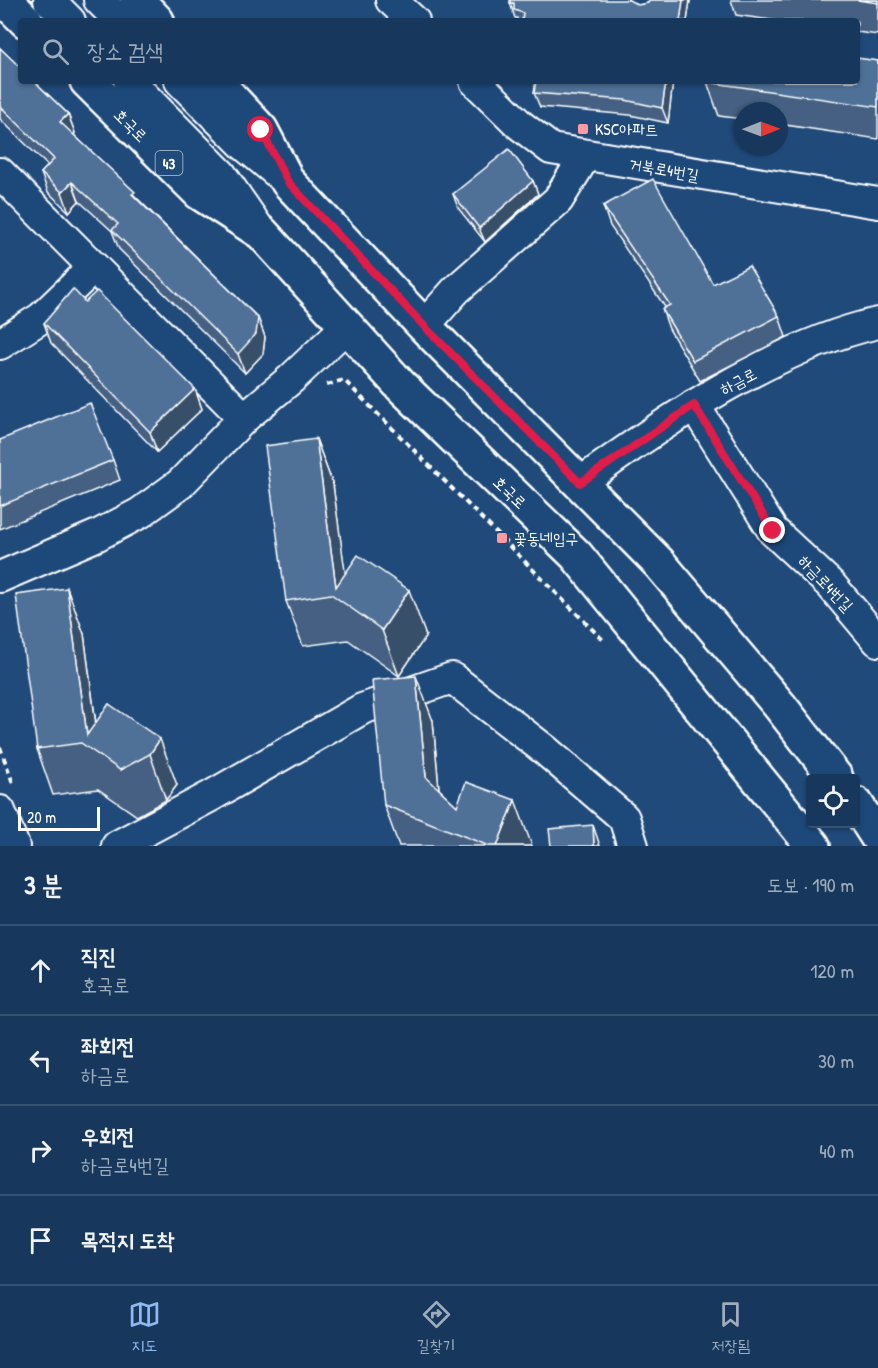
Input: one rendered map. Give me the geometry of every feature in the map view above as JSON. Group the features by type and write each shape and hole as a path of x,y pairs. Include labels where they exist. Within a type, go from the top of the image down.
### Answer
{"main road":[{"path":"5,0 23,18"},
{"path":"137,0 154,18"},
{"name":"호국로","path":"90,84 200,194 262,233 401,386 576,555 813,846"},
{"path":"218,84 261,130 288,182 424,326 659,563 719,632 833,774"},
{"path":"860,811 878,838"}],"street":[{"path":"49,0 67,18"},
{"path":"99,0 117,18"},
{"path":"392,0 411,18"},
{"name":"호국로","path":"132,84 221,174 262,233"},
{"path":"183,84 244,145 288,182"},
{"name":"거북로4번길","path":"478,84 520,125 551,148 585,156 878,203"},
{"path":"424,326 456,290 558,200 585,156"},
{"path":"0,172 244,418"},
{"path":"0,344 41,318 93,267"},
{"name":"하금로","path":"580,483 694,405 742,377 846,330 878,323"},
{"path":"0,577 98,535 140,513 180,484 244,418 291,379 346,326"},
{"name":"하금로4번길","path":"694,405 773,531 831,585 868,609 878,641"},
{"path":"117,846 211,796 362,709 452,678 545,750 624,818 633,846"},
{"path":"0,811 14,846"}],"path":[{"path":"323,386 344,380 611,648"}],"building":[{"path":"510,0 629,0 638,5 648,3 650,0 683,0 680,18 522,18 523,13 514,10 514,3 510,3"},
{"path":"857,0 878,0 878,3"},
{"path":"0,48 18,65 18,84 37,84 68,114 60,122 135,192 132,194 258,318 256,334 238,354 112,230 118,224 72,182 62,192 41,173 54,159 0,106"},
{"path":"860,58 878,61 878,107 721,84 860,84"},
{"path":"536,84 666,84 662,108 625,100 534,93"},
{"path":"509,149 533,181 479,228 453,194"},
{"path":"653,179 713,284 749,266 779,316 693,361 662,309 670,305 603,206"},
{"path":"73,289 85,302 97,291 195,389 150,432 44,323"},
{"path":"90,403 113,460 0,506 0,440"},
{"path":"316,439 336,587 358,555 409,590 382,630 331,594 286,601 265,446"},
{"path":"67,588 87,735 109,704 160,739 150,754 120,770 81,743 37,749 16,595"},
{"path":"416,676 426,777 457,806 466,782 515,800 497,846 489,846 384,805 372,680"},
{"path":"593,825 594,846 551,846 549,829"}],"place":[{"name":"KSC아파트","path":"583,129"},
{"name":"꽃동네입구","path":"502,538"}],"route":[{"path":"261,130 288,182 383,284 580,483 694,405 773,531"}]}
